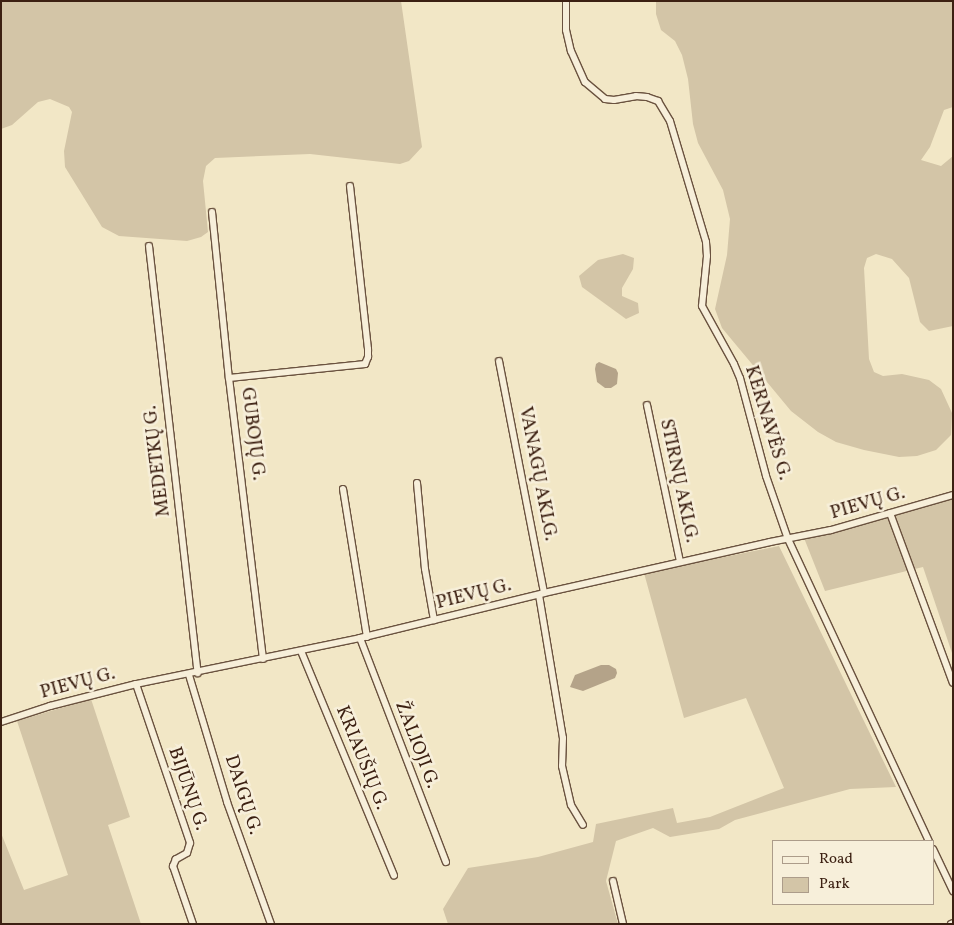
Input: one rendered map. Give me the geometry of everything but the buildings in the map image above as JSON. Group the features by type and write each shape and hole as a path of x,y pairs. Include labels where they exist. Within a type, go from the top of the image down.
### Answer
{"street":[{"name":"KERNAVĖS G.","path":"566,1 566,22 571,51 585,82 605,99 614,100 636,96 658,101 670,121 706,242 707,256 702,306 740,378 766,476 788,539 929,840"},
{"path":"229,378 365,364 368,358 368,349 350,186"},
{"name":"GUBOJŲ G.","path":"212,212 229,378 263,659"},
{"name":"MEDETKŲ G.","path":"148,246 198,673"},
{"name":"VANAGŲ AKLG.","path":"500,361 542,594 563,738 562,766 571,805 583,826"},
{"name":"STIRNŲ AKLG.","path":"647,405 680,562"},
{"path":"417,484 426,569 434,620"},
{"name":"ŽALIOJI G.","path":"343,489 363,637 446,862"},
{"name":"PIEVŲ G.","path":"1,722 50,706 136,684 189,675 301,651 680,562 831,530 953,495"},
{"path":"890,513 953,683"},
{"name":"KRIAUŠIŲ G.","path":"301,651 394,876"},
{"name":"DAIGŲ G.","path":"189,675 227,802 271,924"},
{"name":"BIJŪNŲ G.","path":"136,684 190,843 188,853 176,859 173,866 193,924"},
{"path":"934,850 953,891"},
{"path":"613,881 623,924"}],"green space":[{"path":"1,1 401,1 422,147 409,161 400,164 310,154 215,158 206,166 203,181 208,232 201,237 187,241 119,236 102,227 65,167 64,151 72,112 69,107 50,99 38,102 12,125 1,129"},
{"path":"656,1 953,1 953,107 944,110 930,147 921,160 941,166 953,156 953,326 929,331 920,322 909,278 892,259 876,254 867,258 864,268 869,359 874,372 883,376 902,374 929,380 941,389 952,413 951,435 936,450 917,456 899,457 836,442 818,432 791,411 722,328 715,309 727,255 730,219 723,190 698,143 693,124 688,79 682,55 675,41 661,30 656,14"},
{"path":"623,254 634,258 633,269 622,288 622,296 638,303 639,313 626,319 582,287 579,276 598,260"},
{"path":"953,498 953,656 923,567 825,591 804,538"},
{"path":"779,546 896,787 850,789 735,820 719,829 670,837 653,828 616,841 606,881 618,924 448,924 443,909 468,868 538,857 593,842 596,824 673,808 677,823 710,817 784,788 746,698 684,718 644,573"},
{"path":"91,699 130,817 108,825 141,924 1,924 1,833 24,890 68,875 17,721"}],"shaded area":[{"path":"599,362 616,369 618,373 617,384 611,388 605,388 597,382 595,369 596,364"},
{"path":"601,665 609,665 616,669 615,678 583,691 570,687 575,675"}]}
